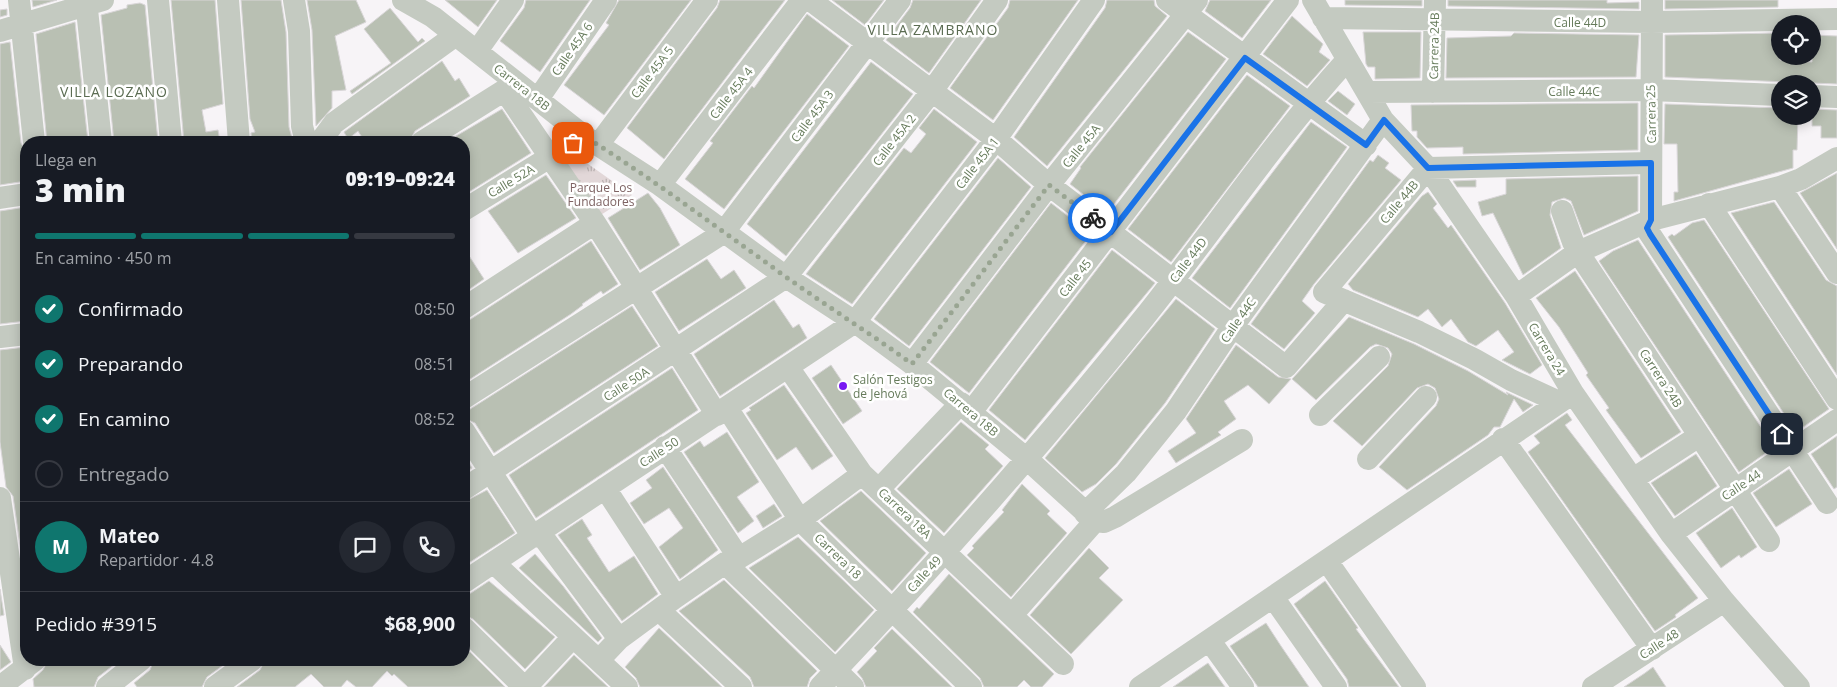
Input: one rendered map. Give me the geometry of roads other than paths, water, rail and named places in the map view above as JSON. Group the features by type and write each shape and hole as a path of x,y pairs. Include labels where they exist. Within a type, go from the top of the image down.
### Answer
{"street":[{"path":"19,0 33,136"},
{"path":"158,0 171,136"},
{"path":"228,0 239,136"},
{"path":"294,0 299,31 302,126 304,136"},
{"name":"Carrera 18B","path":"403,0 433,17 477,51 510,87 538,99 591,140 660,185 724,233 786,277 855,322 912,364 1027,459 1090,517"},
{"path":"477,51 513,0"},
{"name":"Calle 45A 6","path":"538,99 606,0"},
{"name":"Calle 45A 5","path":"591,140 707,0"},
{"name":"Calle 45A 4","path":"660,185 802,0"},
{"path":"810,0 996,139 1049,185 1233,326"},
{"name":"Calle 45A 3","path":"724,233 900,0"},
{"name":"Calle 45A 2","path":"786,277 932,91 997,0"},
{"name":"Calle 45A 1","path":"855,322 996,139 1094,0"},
{"path":"1166,0 1191,7 1245,58 1366,145"},
{"name":"Calle 45","path":"879,489 966,407 1111,232 1288,0"},
{"path":"0,31 92,2 101,136"},
{"name":"Calle 45A","path":"912,364 1049,185 1191,7"},
{"name":"Calle 44D","path":"1318,9 1652,11 1837,19"},
{"name":"Carrera 24","path":"1318,9 1384,120 1428,168 1516,296 1566,397 1633,479 1671,534 1724,601 1799,687"},
{"name":"Carrera 24B","path":"1433,92 1435,10"},
{"name":"Carrera 25","path":"1650,227 1652,11"},
{"path":"324,136 334,123 456,35"},
{"name":"Calle 44D","path":"1027,459 1106,365 1307,104 1347,60"},
{"path":"432,136 510,87 550,157 676,351 722,411"},
{"name":"Calle 44C","path":"1367,92 1650,90 1771,95"},
{"path":"1821,96 1837,97"},
{"name":"Calle 44C","path":"1012,615 1176,411 1233,326 1384,120"},
{"name":"Calle 52A","path":"470,206 550,157 591,140"},
{"path":"1516,296 1578,252 1710,204 1780,187 1801,179 1837,158"},
{"path":"1428,168 1651,163"},
{"name":"Calle 44B","path":"1233,326 1286,367 1334,296 1428,168"},
{"path":"1780,187 1837,273"},
{"path":"0,198 20,195"},
{"path":"1710,204 1837,399"},
{"name":"Carrera 24B","path":"1562,211 1572,242 1578,252 1769,541"},
{"path":"470,304 594,223"},
{"path":"1650,227 1827,503"},
{"path":"470,394 724,233"},
{"name":"Calle 50A","path":"470,485 786,277"},
{"path":"1334,296 1419,332 1474,359 1511,380 1566,397"},
{"name":"Calle 50","path":"470,578 855,322"},
{"path":"0,337 20,335"},
{"path":"1320,415 1379,357"},
{"name":"Carrera 18A","path":"788,367 862,474 1064,664"},
{"path":"1368,460 1426,397"},
{"path":"1149,684 1566,397"},
{"name":"Carrera 18","path":"722,411 800,520 971,687"},
{"name":"Calle 44","path":"1671,534 1837,420"},
{"path":"1633,479 1699,436"},
{"path":"1503,439 1652,649"},
{"path":"470,440 536,535 619,639"},
{"path":"1090,517 1104,522 1116,517 1242,440"},
{"path":"665,447 732,560 853,687"},
{"name":"Calle 49","path":"820,687 893,610 1027,459"},
{"path":"599,660 619,639 667,603 732,560 800,520 862,474"},
{"path":"605,488 667,603 741,687"},
{"path":"0,498 20,608"},
{"path":"1327,561 1415,687"},
{"path":"494,563 572,638 599,660 620,684"},
{"path":"1273,597 1336,687"},
{"name":"Calle 48","path":"1594,687 1724,601"},
{"path":"470,634 525,687 572,638"},
{"path":"1210,641 1243,687"},
{"path":"0,687 27,666"},
{"path":"117,677 133,666"},
{"path":"214,687 244,666"}],"place":[{"name":"Salón Testigos de Jehová","path":"843,386"}],"district":[{"name":"VILLA ZAMBRANO","path":"933,29"},
{"name":"VILLA LOZANO","path":"114,91"}],"park label":[{"name":"Parque Los Fundadores","path":"601,194"}]}
